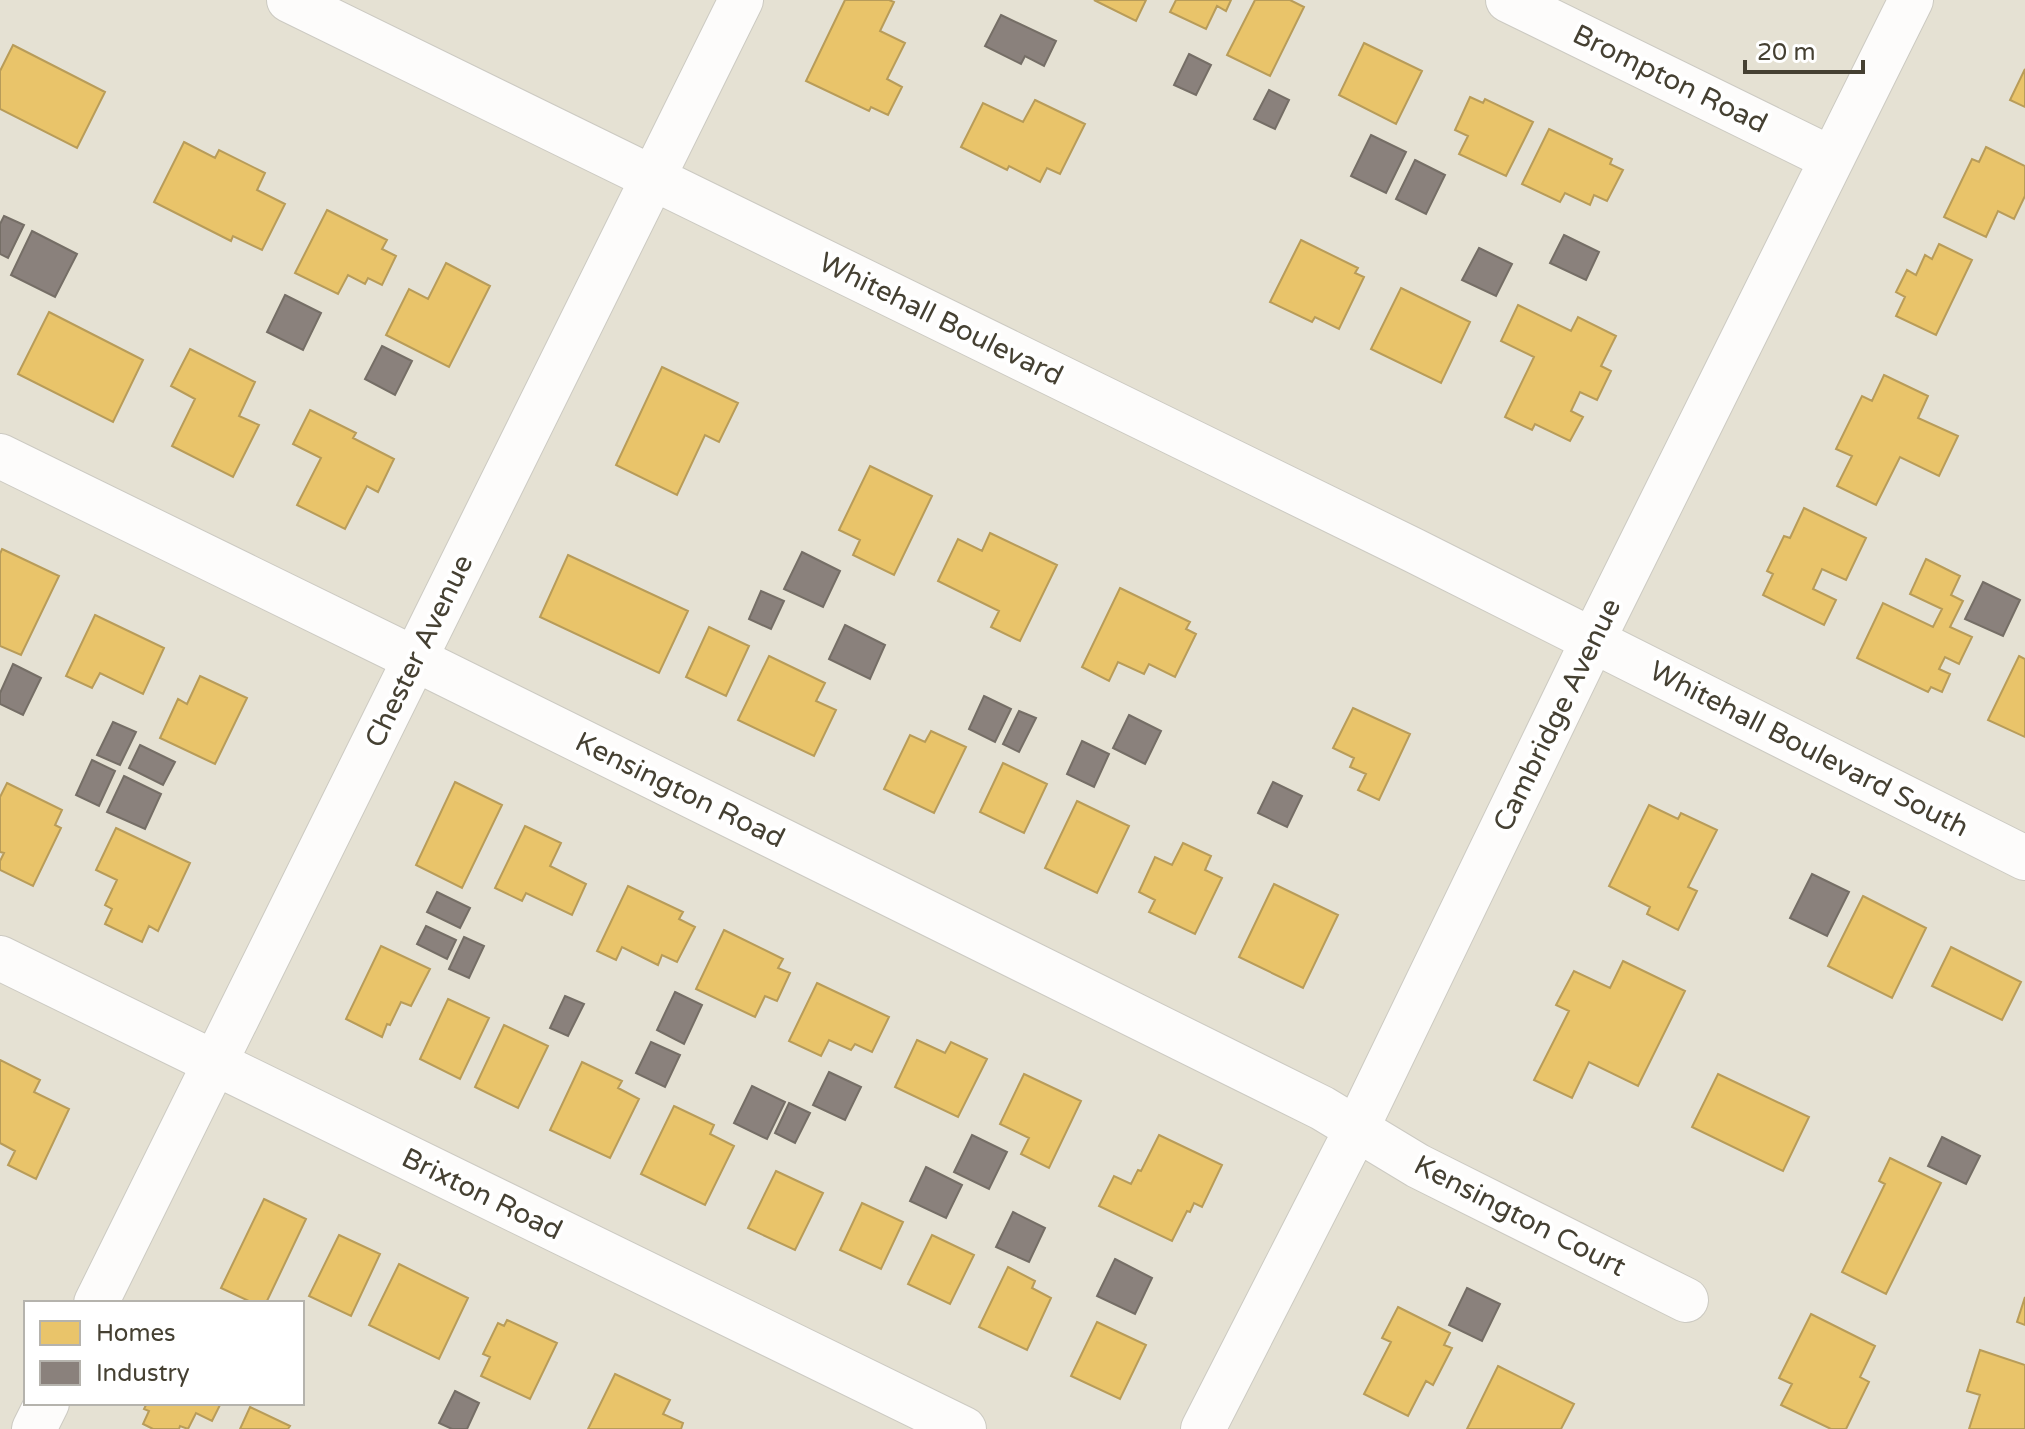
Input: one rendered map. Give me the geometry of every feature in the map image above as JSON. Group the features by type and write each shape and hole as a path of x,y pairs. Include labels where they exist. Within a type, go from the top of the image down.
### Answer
{"street":[{"name":"Whitehall Boulevard","path":"289,0 1593,640"},
{"name":"Chester Avenue","path":"97,1301 741,0"},
{"name":"Brompton Road","path":"1508,0 1832,159"},
{"name":"Cambridge Avenue","path":"1203,1429 1357,1128 1593,640 1911,0"},
{"name":"Kensington Road","path":"0,456 1357,1128"},
{"name":"Whitehall Boulevard South","path":"1593,640 2025,858"},
{"name":"Brixton Road","path":"0,958 964,1429"},
{"name":"Kensington Court","path":"1357,1128 1418,1166 1686,1300"},
{"path":"34,1429 46,1405"}],"shaded area":[{"path":"0,0 2025,0 2025,1429 0,1429"}],"building: Homes":[{"path":"845,0 894,2 880,31 905,43 887,79 902,87 888,115 871,107 869,111 806,81"},
{"path":"1094,0 1146,0 1136,21"},
{"path":"1176,0 1231,0 1226,11 1217,6 1206,29 1170,12"},
{"path":"1255,0 1290,0 1304,7 1270,76 1227,55"},
{"path":"1364,43 1422,71 1396,124 1339,95"},
{"path":"13,45 105,92 77,148 0,109 0,71"},
{"path":"2025,69 2025,107 2010,100"},
{"path":"1470,97 1483,103 1485,99 1533,122 1506,176 1459,154 1468,136 1455,130"},
{"path":"1035,100 1085,124 1060,174 1047,168 1040,182 961,147 983,103 1023,122"},
{"path":"1549,129 1612,159 1610,164 1623,170 1607,201 1594,195 1590,205 1565,193 1560,202 1522,184"},
{"path":"184,142 215,158 219,150 265,173 257,190 285,204 262,250 233,236 231,241 154,202"},
{"path":"1986,147 2025,166 2025,196 2014,219 1998,211 1986,237 1944,217 1972,159 1979,162"},
{"path":"327,210 387,240 382,249 396,256 382,285 368,278 365,284 348,275 338,294 295,273"},
{"path":"1301,240 1358,268 1355,273 1364,277 1339,329 1315,317 1312,322 1270,302"},
{"path":"1939,244 1972,260 1936,335 1896,316 1905,297 1896,292 1907,270 1916,275 1925,255 1932,259"},
{"path":"446,263 490,286 449,367 386,335 409,289 428,299"},
{"path":"1401,288 1470,322 1441,383 1371,349"},
{"path":"1518,305 1571,331 1578,317 1616,336 1601,366 1611,371 1597,400 1580,392 1571,411 1583,417 1570,441 1535,424 1532,430 1505,417 1534,357 1501,341"},
{"path":"49,312 143,360 113,422 18,374"},
{"path":"190,349 255,382 239,416 259,425 233,477 172,446 195,399 171,386"},
{"path":"662,367 738,403 719,442 705,435 677,495 616,465"},
{"path":"1884,375 1928,396 1918,418 1958,436 1939,476 1900,457 1876,505 1837,486 1852,456 1836,449 1862,396 1872,401"},
{"path":"310,410 356,433 353,438 394,459 378,492 367,486 345,529 297,505 321,458 293,444"},
{"path":"870,466 932,496 894,575 853,555 860,540 839,530"},
{"path":"1804,508 1866,538 1846,580 1822,569 1813,589 1836,600 1824,625 1763,595 1773,574 1767,571 1784,536 1790,538"},
{"path":"990,533 1057,565 1020,641 991,627 999,611 938,581 958,539 982,551"},
{"path":"2,549 59,576 21,655 0,646"},
{"path":"568,555 688,611 659,673 540,617"},
{"path":"1926,559 1960,576 1951,595 1963,601 1950,627 1972,637 1959,664 1945,657 1939,669 1950,674 1942,692 1931,687 1928,692 1857,658 1883,603 1933,627 1942,609 1910,594"},
{"path":"1120,588 1190,622 1186,629 1196,634 1175,677 1149,664 1144,674 1118,662 1109,681 1082,667"},
{"path":"95,615 164,648 143,694 100,673 92,688 66,676"},
{"path":"709,627 749,646 726,696 686,677"},
{"path":"769,656 825,683 816,701 836,710 814,756 738,720"},
{"path":"2019,656 2025,659 2025,737 1988,720"},
{"path":"200,676 247,698 215,764 160,738 178,699 187,704"},
{"path":"1353,708 1410,734 1379,800 1358,790 1366,774 1350,767 1354,758 1333,748"},
{"path":"931,731 966,747 934,813 884,789 910,735 925,742"},
{"path":"1003,763 1047,784 1024,833 980,812"},
{"path":"455,782 502,805 462,888 416,865"},
{"path":"7,783 62,810 55,825 61,828 33,886 0,870 4,853 0,852 0,797"},
{"path":"1077,801 1129,826 1097,893 1045,868"},
{"path":"1649,805 1678,819 1681,813 1717,830 1688,887 1697,891 1678,930 1647,914 1650,907 1609,886"},
{"path":"525,826 561,843 550,866 586,884 572,915 526,893 522,901 495,888"},
{"path":"116,828 190,863 158,931 149,926 142,942 105,924 112,909 105,905 117,880 96,870"},
{"path":"1183,843 1211,856 1205,870 1222,878 1195,934 1149,912 1155,900 1139,892 1155,857 1172,865"},
{"path":"1274,884 1338,915 1303,988 1239,957"},
{"path":"628,886 683,912 679,919 695,927 677,962 662,955 658,965 622,947 616,960 597,951"},
{"path":"1863,896 1926,928 1892,998 1828,966"},
{"path":"724,930 783,959 778,968 790,973 777,1001 765,996 755,1017 696,989"},
{"path":"381,946 430,969 411,1006 401,1002 382,1037 346,1019"},
{"path":"1951,947 2021,982 2002,1020 1932,986"},
{"path":"1623,961 1685,991 1638,1086 1589,1062 1572,1098 1534,1080 1569,1011 1556,1005 1574,971 1610,988"},
{"path":"817,983 889,1017 872,1052 855,1044 851,1050 829,1040 821,1056 789,1041"},
{"path":"448,999 489,1018 460,1079 420,1059"},
{"path":"504,1025 548,1046 518,1108 475,1087"},
{"path":"917,1040 945,1053 951,1042 987,1059 958,1117 895,1087"},
{"path":"0,1060 40,1080 34,1092 69,1109 36,1179 8,1165 15,1151 0,1143"},
{"path":"582,1062 622,1081 618,1088 639,1099 610,1158 550,1130"},
{"path":"1024,1074 1081,1101 1049,1168 1021,1154 1029,1138 1000,1124"},
{"path":"1718,1074 1809,1117 1783,1171 1692,1127"},
{"path":"674,1106 714,1125 710,1134 734,1146 705,1205 641,1174"},
{"path":"1159,1135 1222,1165 1202,1207 1194,1203 1172,1241 1099,1206 1114,1176 1131,1184"},
{"path":"1890,1158 1941,1183 1886,1294 1842,1272 1885,1184 1879,1181"},
{"path":"776,1171 823,1193 795,1250 748,1228"},
{"path":"264,1199 306,1219 267,1301 249,1301 221,1288"},
{"path":"862,1203 903,1222 881,1269 840,1250"},
{"path":"339,1235 380,1254 351,1316 309,1296"},
{"path":"932,1235 974,1255 950,1304 908,1284"},
{"path":"399,1264 468,1298 439,1359 369,1325"},
{"path":"1008,1267 1035,1281 1032,1288 1051,1298 1027,1350 979,1327"},
{"path":"2025,1297 2025,1325 2017,1322"},
{"path":"1398,1307 1450,1333 1444,1345 1452,1348 1433,1385 1426,1381 1408,1416 1364,1394 1391,1342 1382,1338"},
{"path":"1811,1314 1875,1346 1860,1377 1869,1382 1846,1429 1831,1429 1781,1405 1792,1384 1779,1378"},
{"path":"507,1320 557,1343 530,1399 481,1376 490,1357 483,1354 498,1323 504,1326"},
{"path":"1097,1322 1146,1345 1120,1399 1071,1376"},
{"path":"1980,1350 2025,1365 2025,1429 1969,1429 1980,1395 1967,1391"},
{"path":"1498,1366 1574,1404 1561,1429 1467,1429"},
{"path":"615,1374 670,1400 663,1414 683,1423 681,1429 588,1429"},
{"path":"146,1405 220,1405 212,1421 196,1413 188,1429 180,1426 179,1429 153,1429 143,1424 149,1411 144,1409"},
{"path":"250,1407 290,1426 288,1429 240,1429"}],"building: Industry":[{"path":"1001,15 1056,41 1044,66 1025,56 1021,64 985,46"},
{"path":"1189,54 1211,65 1196,95 1174,85"},
{"path":"1269,90 1289,100 1275,129 1254,119"},
{"path":"1371,135 1406,152 1386,193 1351,176"},
{"path":"1415,160 1445,175 1426,214 1396,199"},
{"path":"4,216 24,225 8,258 0,254 0,224"},
{"path":"32,231 77,254 55,297 11,275"},
{"path":"1564,235 1599,252 1586,280 1550,263"},
{"path":"1479,248 1512,264 1496,296 1462,280"},
{"path":"285,295 321,313 303,350 267,332"},
{"path":"382,346 412,361 395,395 365,379"},
{"path":"802,552 840,571 823,607 784,589"},
{"path":"1983,582 2020,600 2003,636 1965,619"},
{"path":"761,591 784,601 771,629 749,619"},
{"path":"845,625 885,645 870,679 829,659"},
{"path":"13,664 41,678 23,715 0,704 0,693"},
{"path":"984,696 1011,709 995,742 969,729"},
{"path":"1019,711 1036,718 1019,752 1003,744"},
{"path":"1129,715 1161,731 1145,764 1113,748"},
{"path":"113,722 136,732 120,765 97,755"},
{"path":"1082,741 1109,754 1094,787 1067,774"},
{"path":"140,745 175,762 163,785 129,768"},
{"path":"92,760 115,771 99,806 76,795"},
{"path":"124,776 161,794 145,829 107,812"},
{"path":"1273,782 1302,796 1287,827 1258,813"},
{"path":"1812,874 1849,892 1827,936 1790,918"},
{"path":"437,892 470,908 460,928 427,912"},
{"path":"426,926 456,940 447,959 417,944"},
{"path":"464,937 484,946 469,978 449,969"},
{"path":"675,992 702,1005 684,1044 657,1030"},
{"path":"565,996 584,1004 568,1036 550,1028"},
{"path":"651,1042 680,1055 665,1087 636,1073"},
{"path":"829,1072 861,1087 845,1120 813,1105"},
{"path":"752,1086 785,1102 767,1139 734,1123"},
{"path":"789,1103 810,1113 795,1143 775,1133"},
{"path":"972,1135 1007,1152 989,1189 954,1172"},
{"path":"1942,1137 1980,1156 1966,1184 1928,1166"},
{"path":"926,1167 962,1185 946,1218 910,1201"},
{"path":"1013,1212 1045,1228 1029,1262 996,1247"},
{"path":"1115,1259 1152,1278 1135,1314 1097,1296"},
{"path":"1467,1288 1500,1304 1482,1341 1449,1325"},
{"path":"455,1391 479,1403 467,1429 452,1429 439,1423"}]}
